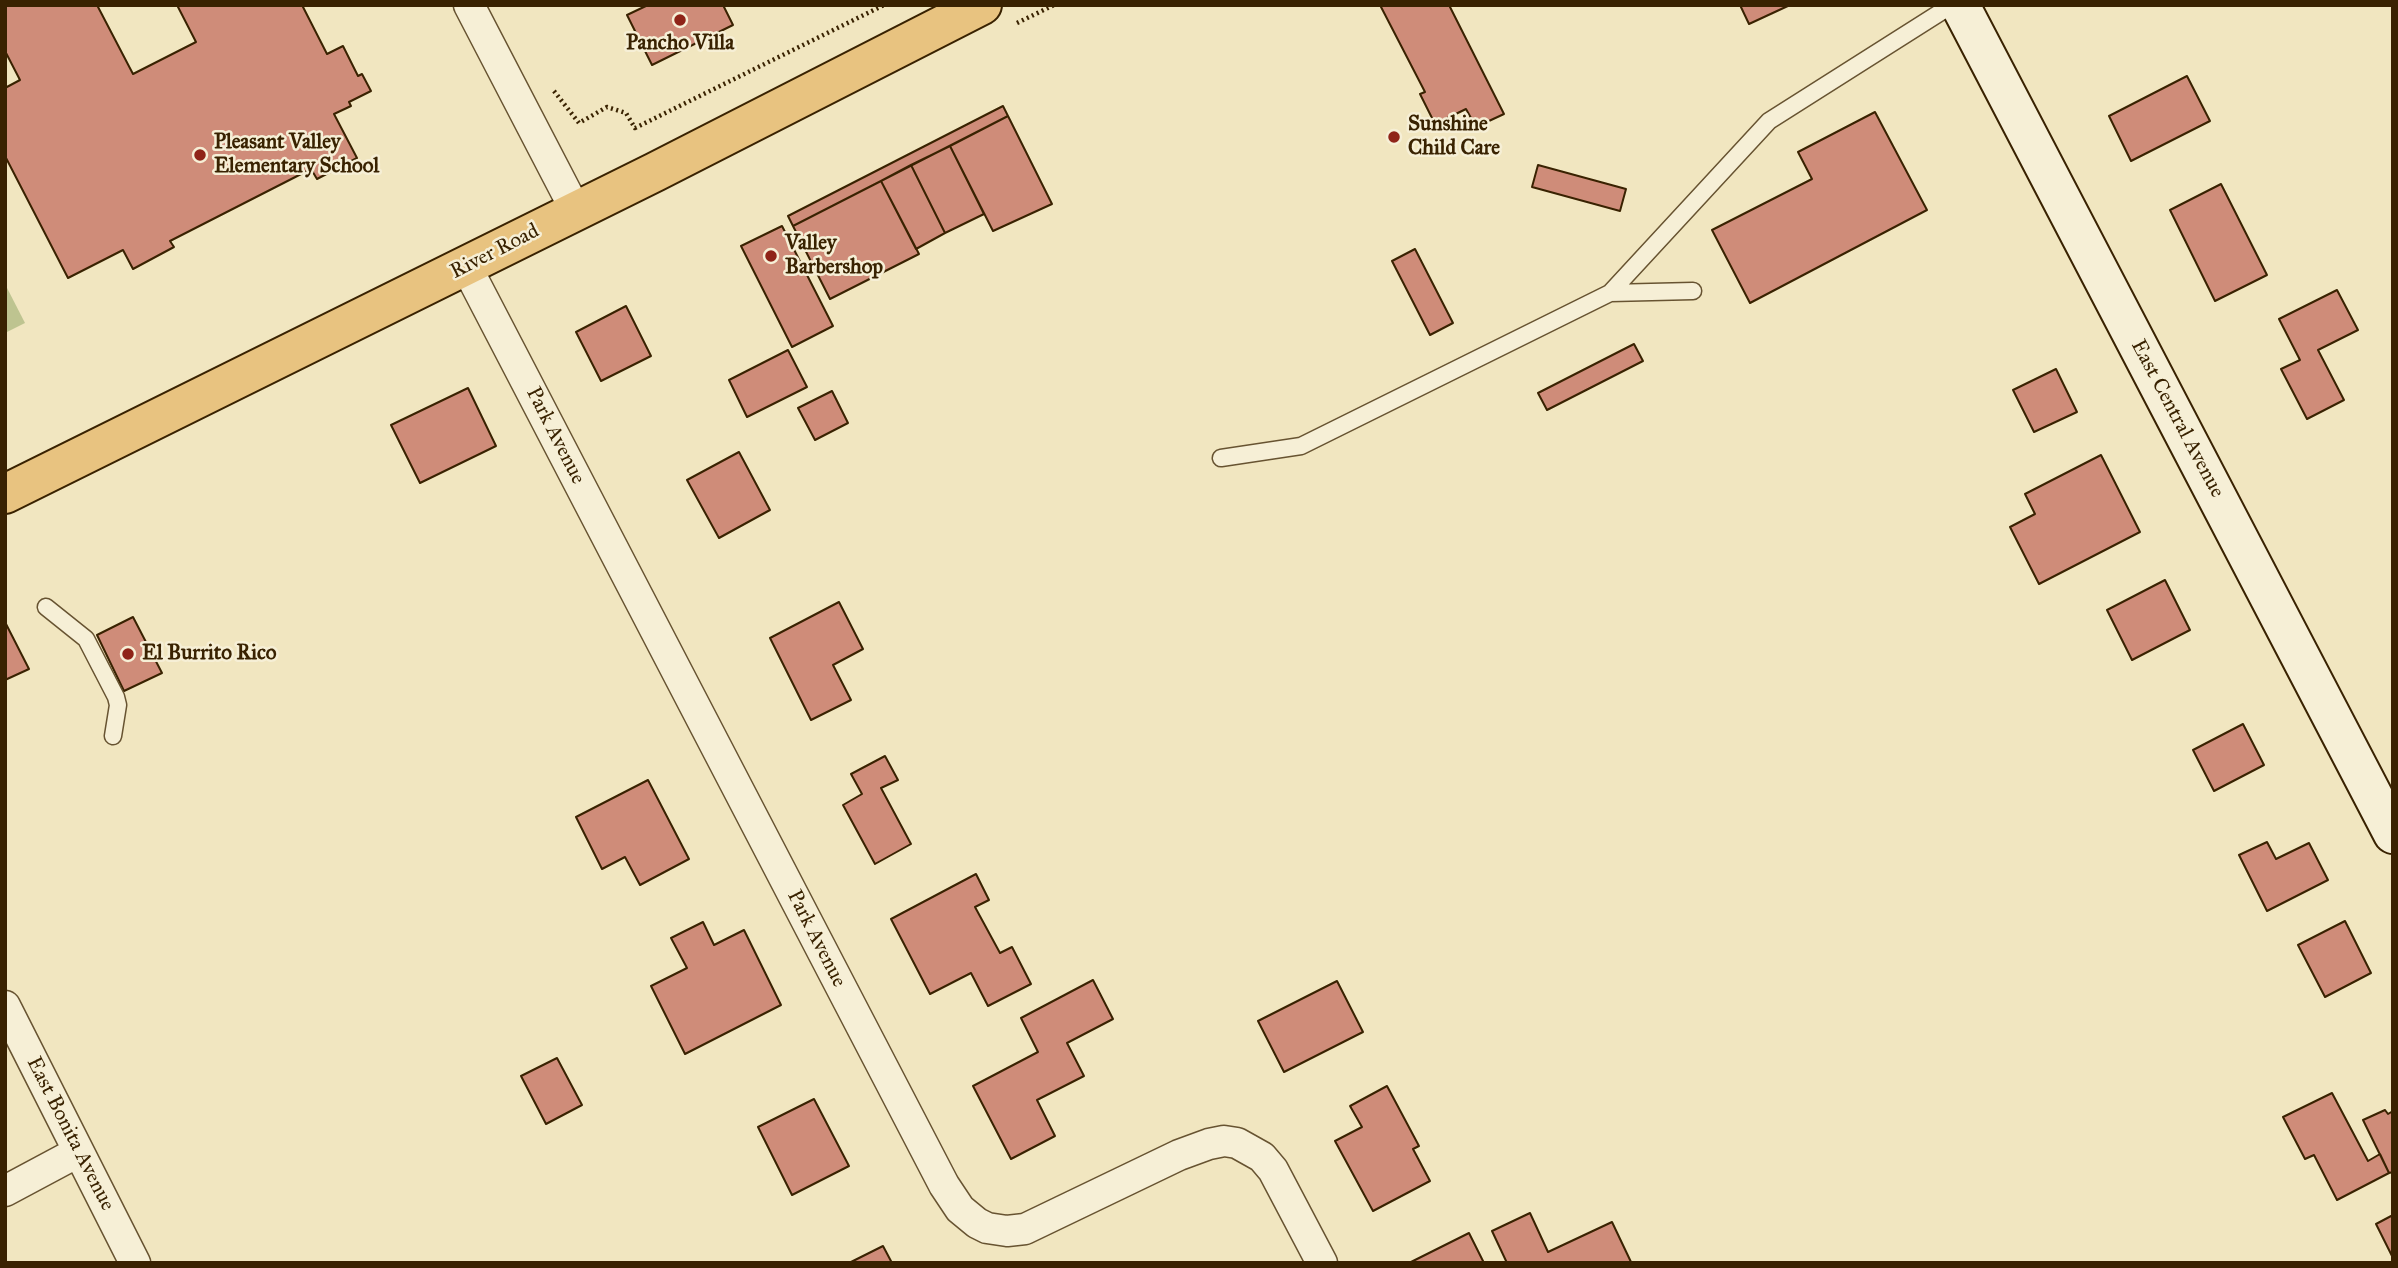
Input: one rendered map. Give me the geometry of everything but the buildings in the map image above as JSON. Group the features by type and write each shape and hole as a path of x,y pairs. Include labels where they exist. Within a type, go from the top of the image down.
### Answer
{"main road":[{"name":"River Road","path":"5,494 576,211 982,5"}],"street":[{"path":"469,5 576,211"},
{"name":"East Central Avenue","path":"1960,5 2393,834"},
{"name":"Park Avenue","path":"466,266 938,1173 960,1209 977,1223 987,1227 1007,1231 1025,1229 1179,1155 1224,1141 1237,1143 1262,1157 1273,1170 1322,1263"},
{"name":"East Bonita Avenue","path":"5,1006 135,1263"},
{"path":"5,1191 78,1152"}],"lane":[{"path":"1221,458 1301,446 1610,293 1769,121 1952,5"},
{"path":"1610,293 1693,291"},
{"path":"46,607 86,639 104,672 118,705 113,736"}],"path":[{"path":"579,123 607,107 626,113 635,128 884,5"}],"green space":[{"path":"5,284 25,323 5,333"}],"place":[{"name":"Pancho Villa","path":"680,20"},
{"name":"Sunshine Child Care","path":"1394,137"},
{"name":"Pleasant Valley Elementary School","path":"200,155"},
{"name":"Valley Barbershop","path":"771,256"},
{"name":"El Burrito Rico","path":"128,654"}]}
